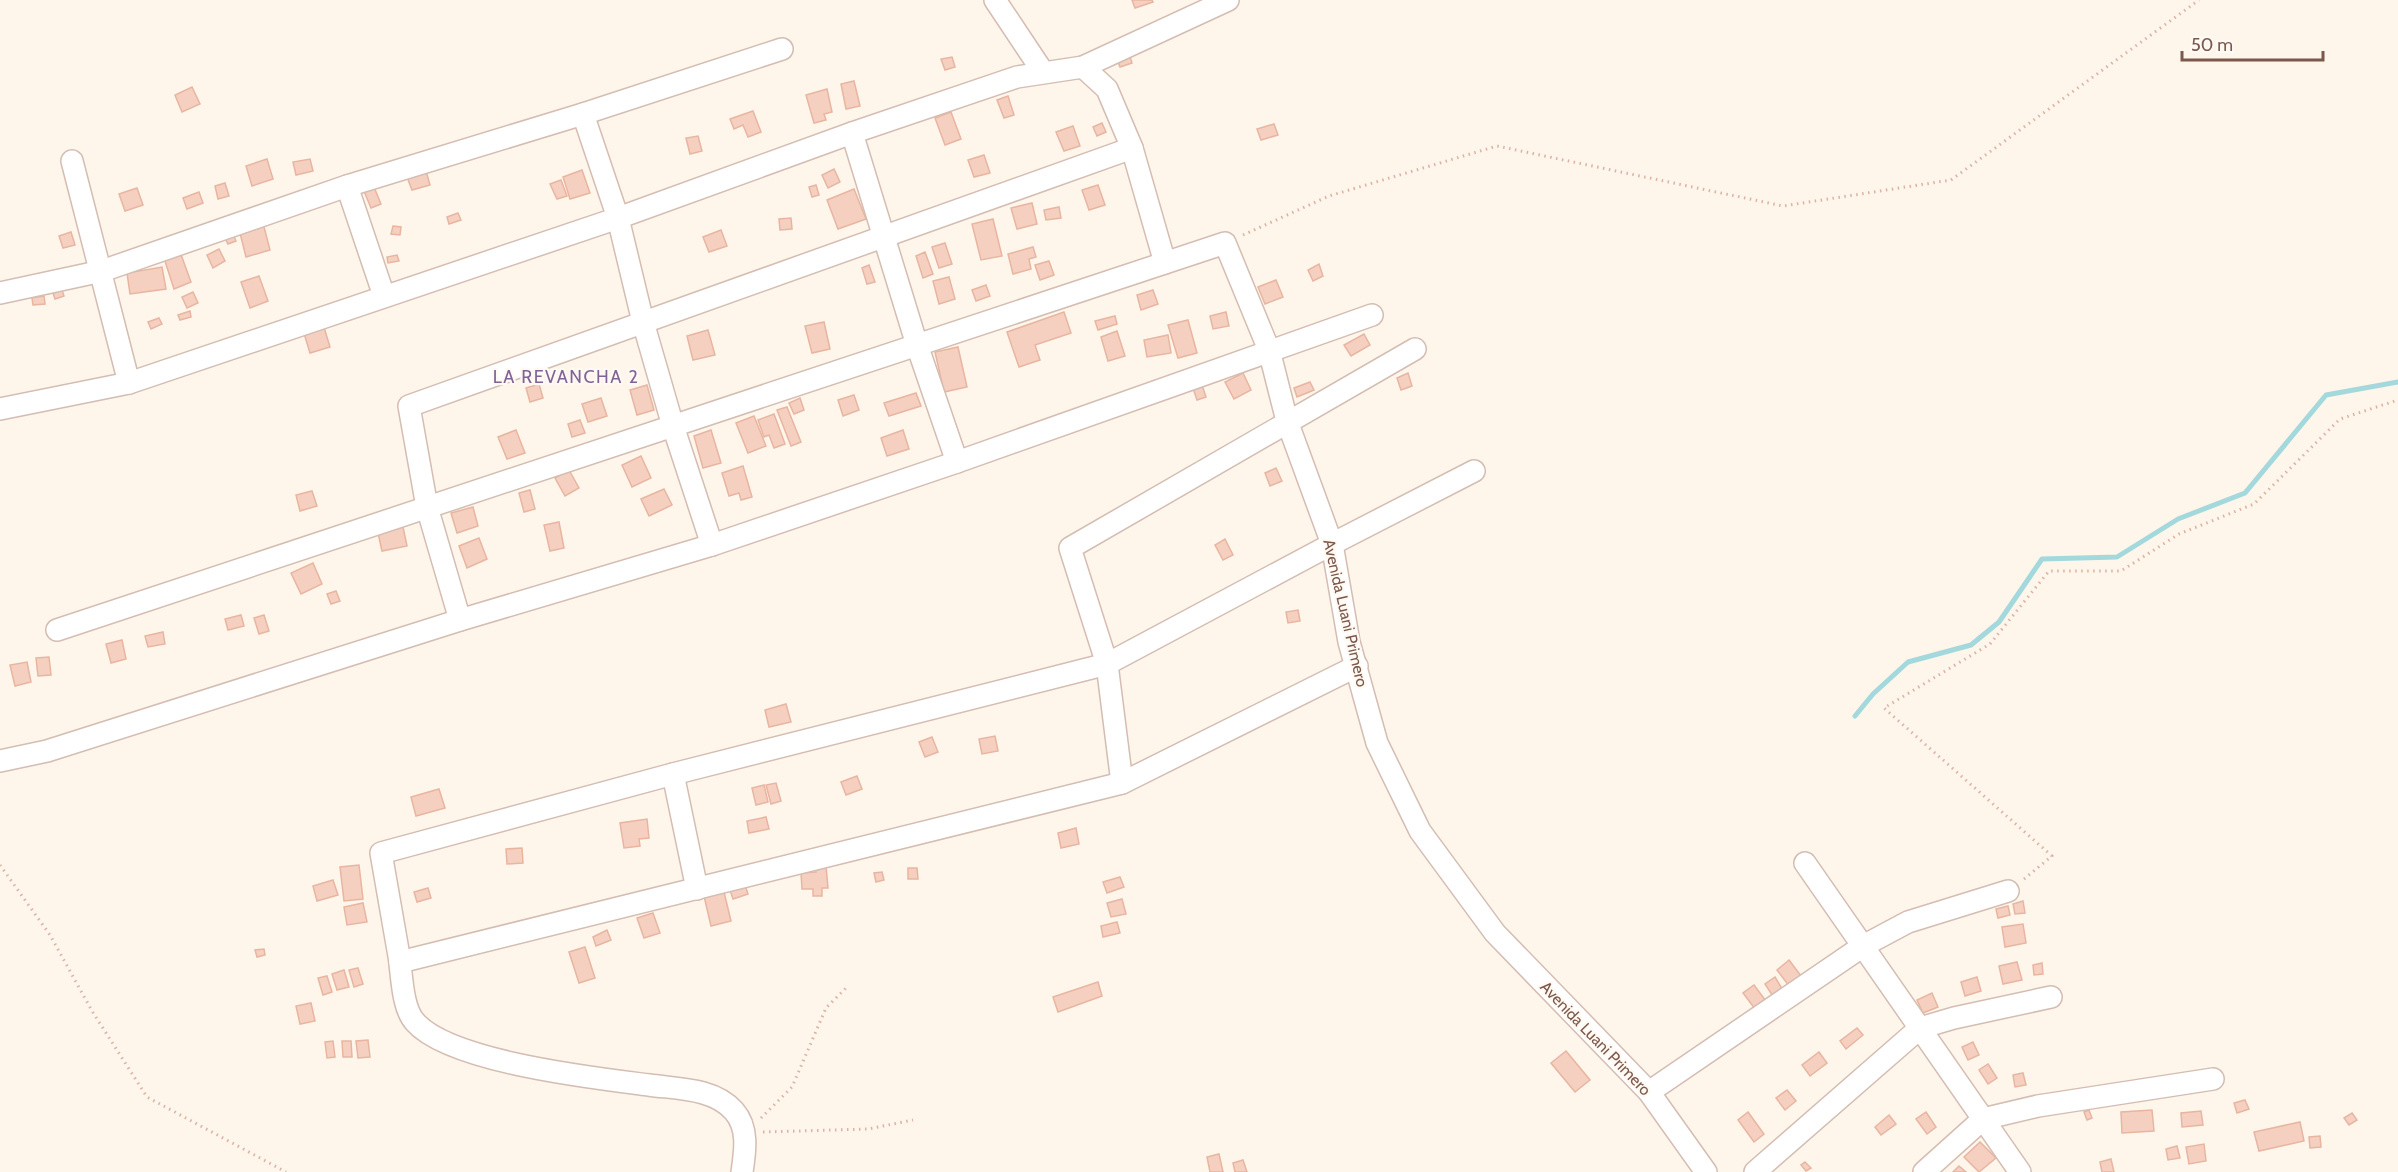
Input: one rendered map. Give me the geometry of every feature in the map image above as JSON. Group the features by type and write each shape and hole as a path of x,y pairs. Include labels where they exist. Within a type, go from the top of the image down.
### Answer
{"street":[{"path":"995,0 1043,72"},
{"path":"0,409 129,383 618,218 852,133 1017,77 1083,67 1228,0"},
{"path":"0,293 102,271 346,186 583,114 782,49"},
{"path":"1083,67 1107,89 1132,148 1165,263"},
{"path":"583,114 618,218 643,322 673,426 712,545"},
{"path":"852,133 917,345 957,462"},
{"path":"460,620 427,507 409,406 1132,148"},
{"path":"72,161 129,383"},
{"path":"346,186 384,296"},
{"path":"57,630 1225,243"},
{"name":"Avenida Luani Primero","path":"1225,243 1269,350 1287,421 1332,544 1349,642 1377,743 1420,831 1495,933 1649,1092 1706,1172"},
{"path":"0,761 58,748 460,620 712,545 957,462 1372,315"},
{"path":"1122,783 1107,664 1070,548 1414,349"},
{"path":"742,1172 745,1133 735,1111 717,1098 700,1093 561,1072 458,1049 428,1034 413,1021 403,993 400,962 381,853 673,774 1107,664 1474,471"},
{"path":"400,962 1122,783 1357,666"},
{"path":"673,774 697,889"},
{"path":"1805,862 2020,1172"},
{"path":"1649,1092 1863,946 1908,922 2008,891"},
{"path":"1755,1172 1920,1028 1954,1018 2051,998"},
{"path":"1924,1172 1983,1119 2038,1106 2213,1079"}],"path":[{"path":"1225,243 1329,196 1497,146 1783,206 1951,180 2199,0"},
{"path":"2008,891 2052,856 1884,708 1990,644 2049,571 2121,571 2179,534 2254,504 2340,419 2398,400"},
{"path":"0,865 50,935 92,1011 147,1097 286,1172"},
{"path":"745,1133 792,1087 826,1008 848,986"},
{"path":"745,1133 868,1129 913,1120"}],"building":[{"path":"1132,0 1152,0 1153,2 1135,8"},
{"path":"1128,50 1132,63 1120,67 1115,54"},
{"path":"952,57 955,67 945,70 941,59"},
{"path":"854,81 860,106 846,109 841,84"},
{"path":"192,87 200,104 182,112 175,95"},
{"path":"827,89 832,112 824,114 826,120 814,123 806,95"},
{"path":"1008,96 1014,115 1004,118 997,100"},
{"path":"753,111 761,132 748,137 743,125 734,129 730,119"},
{"path":"951,112 961,139 945,145 935,118"},
{"path":"1102,123 1106,132 1097,136 1093,127"},
{"path":"1274,124 1278,135 1261,140 1257,129"},
{"path":"1073,126 1080,146 1064,151 1056,132"},
{"path":"698,136 702,151 690,154 686,138"},
{"path":"984,155 990,173 974,177 968,160"},
{"path":"267,159 273,179 252,186 246,166"},
{"path":"310,159 313,171 296,175 293,162"},
{"path":"834,169 840,182 828,188 822,175"},
{"path":"582,170 590,193 570,199 563,177"},
{"path":"426,171 430,185 412,190 407,177"},
{"path":"561,180 567,196 557,199 550,184"},
{"path":"225,183 229,196 218,199 215,186"},
{"path":"816,185 819,195 812,197 809,187"},
{"path":"1098,185 1105,205 1089,210 1082,190"},
{"path":"374,187 381,204 371,208 364,191"},
{"path":"137,188 143,205 125,211 119,194"},
{"path":"854,189 866,219 838,229 827,200"},
{"path":"199,192 203,203 187,209 183,198"},
{"path":"1032,203 1037,224 1017,229 1011,208"},
{"path":"1059,207 1061,218 1046,220 1044,210"},
{"path":"458,213 461,220 449,224 447,217"},
{"path":"791,218 792,229 780,230 779,219"},
{"path":"993,219 1002,256 981,260 972,224"},
{"path":"263,223 270,250 246,257 239,229"},
{"path":"393,226 401,227 400,235 391,234"},
{"path":"721,230 727,246 709,252 703,237"},
{"path":"71,232 75,245 63,248 59,236"},
{"path":"233,234 236,241 228,244 225,238"},
{"path":"945,243 952,264 939,268 932,247"},
{"path":"1033,247 1036,257 1029,259 1031,269 1013,274 1008,254"},
{"path":"179,249 191,282 174,289 163,255"},
{"path":"219,249 225,261 213,268 207,255"},
{"path":"925,252 933,274 923,278 916,256"},
{"path":"397,255 399,261 388,263 387,257"},
{"path":"1049,261 1054,275 1040,280 1035,265"},
{"path":"1319,264 1323,276 1313,281 1308,270"},
{"path":"869,265 875,282 867,284 862,268"},
{"path":"162,267 166,289 130,294 127,273"},
{"path":"259,276 268,301 250,308 241,282"},
{"path":"949,277 955,299 939,304 933,281"},
{"path":"1276,280 1283,297 1265,304 1258,287"},
{"path":"986,285 990,296 976,301 972,290"},
{"path":"61,287 64,296 55,299 52,290"},
{"path":"1153,290 1158,304 1141,310 1137,295"},
{"path":"193,292 198,303 187,308 182,297"},
{"path":"44,296 45,304 33,305 32,298"},
{"path":"190,311 191,317 180,320 178,315"},
{"path":"1064,312 1071,333 1035,345 1040,360 1019,367 1007,332"},
{"path":"1226,312 1229,326 1213,329 1210,316"},
{"path":"1115,316 1117,324 1098,330 1095,321"},
{"path":"159,318 162,324 151,329 148,322"},
{"path":"1188,320 1197,353 1178,358 1168,325"},
{"path":"824,322 830,349 812,353 805,326"},
{"path":"323,324 330,347 310,353 303,330"},
{"path":"708,330 715,355 693,360 687,336"},
{"path":"1117,331 1125,356 1108,361 1101,337"},
{"path":"1364,334 1370,345 1351,356 1344,345"},
{"path":"1168,335 1171,353 1147,357 1144,340"},
{"path":"958,347 967,387 944,392 935,352"},
{"path":"1243,373 1251,390 1234,399 1225,382"},
{"path":"1408,373 1412,386 1401,390 1397,378"},
{"path":"1310,382 1314,390 1297,397 1294,388"},
{"path":"539,384 543,398 530,402 526,388"},
{"path":"647,385 654,410 637,415 630,390"},
{"path":"1202,385 1206,397 1197,400 1193,388"},
{"path":"916,393 921,406 889,416 884,403"},
{"path":"854,395 859,410 843,416 838,400"},
{"path":"601,398 607,416 588,422 582,404"},
{"path":"800,398 804,410 794,414 789,403"},
{"path":"787,407 801,442 791,446 777,410"},
{"path":"774,414 785,444 774,448 769,435 764,437 758,420"},
{"path":"754,416 766,446 748,453 736,423"},
{"path":"580,420 585,433 572,437 568,424"},
{"path":"516,430 525,453 507,459 498,437"},
{"path":"711,430 721,463 703,468 694,436"},
{"path":"903,430 909,449 887,456 881,438"},
{"path":"641,456 651,478 632,487 622,465"},
{"path":"743,466 752,497 741,500 739,493 729,496 722,473"},
{"path":"1276,468 1282,481 1270,486 1265,473"},
{"path":"569,470 579,488 565,496 555,478"},
{"path":"664,489 672,505 649,516 641,499"},
{"path":"530,490 535,509 524,512 519,493"},
{"path":"312,491 317,506 300,511 296,495"},
{"path":"473,507 478,526 457,533 451,513"},
{"path":"559,522 564,548 550,551 544,525"},
{"path":"403,527 407,546 382,551 378,533"},
{"path":"479,538 487,559 467,568 459,546"},
{"path":"1225,539 1233,555 1223,560 1215,545"},
{"path":"313,563 322,584 301,594 291,573"},
{"path":"336,591 340,601 331,604 327,594"},
{"path":"1298,610 1300,621 1288,623 1286,612"},
{"path":"241,615 244,626 228,630 225,619"},
{"path":"264,615 269,631 259,634 254,618"},
{"path":"163,632 165,644 148,647 145,636"},
{"path":"122,640 126,659 111,663 106,644"},
{"path":"49,657 51,675 38,676 36,658"},
{"path":"27,662 31,682 15,686 10,665"},
{"path":"786,704 791,722 769,727 765,710"},
{"path":"995,736 998,751 982,754 979,739"},
{"path":"932,737 938,752 925,757 919,742"},
{"path":"857,776 862,789 846,795 841,782"},
{"path":"776,783 781,801 771,804 766,785"},
{"path":"764,785 768,802 756,805 752,788"},
{"path":"439,789 445,808 416,816 411,797"},
{"path":"766,817 769,829 749,833 747,821"},
{"path":"647,819 649,838 639,839 640,846 624,848 620,823"},
{"path":"1076,828 1079,844 1061,848 1058,833"},
{"path":"522,848 523,863 507,864 506,849"},
{"path":"359,865 363,899 344,901 340,867"},
{"path":"826,866 828,888 822,888 822,896 813,896 813,889 802,889 801,873 816,872 816,867"},
{"path":"908,868 917,868 918,879 908,879"},
{"path":"882,872 884,880 876,882 874,873"},
{"path":"1120,877 1124,887 1107,893 1103,882"},
{"path":"333,880 338,895 317,901 313,886"},
{"path":"744,882 748,894 733,899 729,887"},
{"path":"428,888 431,898 417,902 414,892"},
{"path":"724,892 731,921 711,926 704,896"},
{"path":"1122,899 1126,914 1111,917 1107,903"},
{"path":"2023,901 2025,913 2015,914 2013,904"},
{"path":"363,903 367,922 347,925 344,907"},
{"path":"2008,906 2010,915 1998,918 1996,909"},
{"path":"653,913 660,933 644,938 637,918"},
{"path":"1117,922 1120,933 1103,937 1101,926"},
{"path":"2023,924 2026,943 2005,947 2002,927"},
{"path":"607,930 611,940 596,946 593,937"},
{"path":"585,947 595,978 579,983 569,952"},
{"path":"264,949 265,955 257,957 255,950"},
{"path":"1789,960 1801,976 1789,986 1777,970"},
{"path":"2017,962 2022,980 2003,984 1999,966"},
{"path":"2042,963 2043,974 2034,975 2033,965"},
{"path":"358,968 363,984 354,987 349,970"},
{"path":"344,970 349,987 337,990 332,974"},
{"path":"327,976 332,992 323,995 318,978"},
{"path":"1775,977 1784,992 1774,998 1765,984"},
{"path":"1977,977 1981,991 1965,996 1961,982"},
{"path":"1098,982 1102,996 1058,1012 1053,997"},
{"path":"1754,985 1766,1001 1755,1009 1743,993"},
{"path":"1932,993 1938,1007 1923,1013 1917,1000"},
{"path":"311,1003 315,1021 300,1024 296,1006"},
{"path":"1857,1028 1863,1035 1846,1049 1840,1041"},
{"path":"368,1040 370,1057 358,1058 356,1041"},
{"path":"333,1041 335,1057 327,1058 325,1042"},
{"path":"342,1041 351,1041 352,1057 343,1057"},
{"path":"1973,1042 1979,1055 1968,1060 1962,1047"},
{"path":"1566,1051 1590,1080 1575,1092 1551,1063"},
{"path":"1819,1052 1827,1063 1810,1076 1802,1065"},
{"path":"1988,1064 1997,1078 1988,1084 1979,1070"},
{"path":"2023,1073 2026,1085 2015,1087 2013,1075"},
{"path":"1787,1090 1796,1101 1785,1110 1776,1098"},
{"path":"2245,1100 2249,1109 2237,1113 2234,1103"},
{"path":"2089,1110 2092,1118 2087,1120 2084,1112"},
{"path":"2152,1110 2154,1131 2122,1133 2121,1112"},
{"path":"2201,1111 2203,1125 2182,1127 2181,1113"},
{"path":"1748,1112 1764,1134 1754,1142 1738,1120"},
{"path":"1926,1112 1936,1127 1927,1134 1916,1119"},
{"path":"2352,1113 2357,1120 2349,1125 2344,1118"},
{"path":"1889,1115 1896,1124 1881,1135 1875,1127"},
{"path":"2300,1122 2304,1141 2259,1151 2254,1132"},
{"path":"2320,1136 2321,1147 2310,1148 2309,1137"},
{"path":"1980,1142 1996,1158 1979,1172 1964,1157"},
{"path":"2204,1144 2206,1161 2189,1164 2186,1147"},
{"path":"2177,1146 2180,1158 2168,1160 2166,1149"},
{"path":"1219,1154 1223,1172 1210,1172 1207,1157"},
{"path":"2111,1159 2114,1172 2102,1172 2100,1162"},
{"path":"1243,1160 1247,1172 1235,1172 1233,1163"},
{"path":"1805,1162 1811,1168 1806,1171 1801,1165"},
{"path":"1959,1166 1966,1172 1953,1172"}],"waterway":[{"path":"1855,716 1873,694 1908,662 1971,645 1999,622 2042,559 2117,557 2178,519 2245,493 2326,395 2398,382"}],"district":[{"name":"LA REVANCHA 2","path":"566,377"}]}
